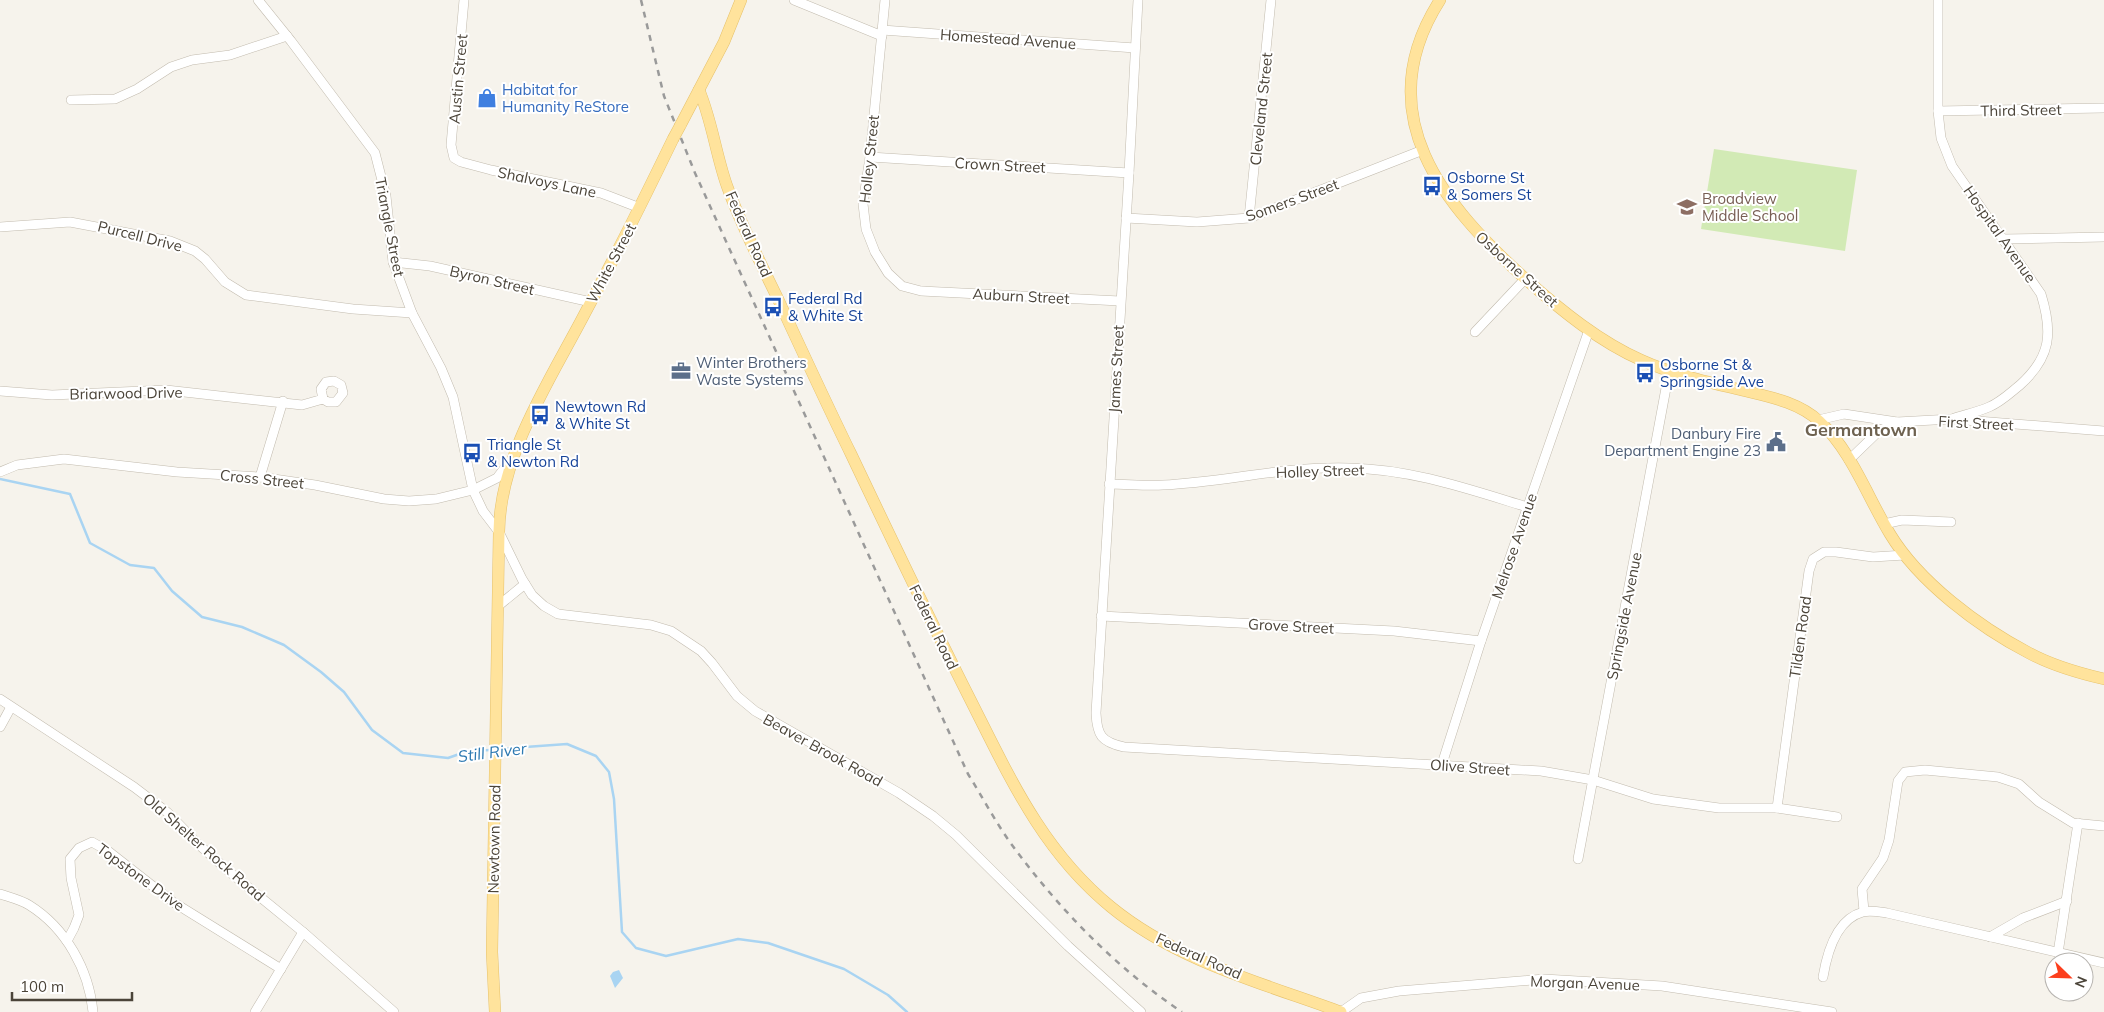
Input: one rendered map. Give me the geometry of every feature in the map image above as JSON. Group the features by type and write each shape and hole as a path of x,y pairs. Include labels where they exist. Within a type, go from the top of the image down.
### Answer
{"main road":[{"name":"White Street","path":"498,532 504,489 512,459 542,396 724,42 741,0"},
{"name":"Osborne Street","path":"1440,0 1422,32 1411,76 1412,105 1422,150 1434,176 1457,209 1498,255 1589,330 1638,359 1669,372 1782,400 1818,420 1838,441 1884,524 1905,555 1927,579 2001,637 2030,654 2058,666 2104,679"},
{"name":"Federal Road","path":"699,90 708,112 727,185 769,280 939,639 1029,812 1052,848 1079,878 1111,907 1144,931 1181,952 1214,966 1341,1012"},
{"name":"Newtown Road","path":"495,1012 492,952 498,532"}],"street":[{"name":"Triangle Street","path":"258,0 375,153 386,196 393,262 412,313 441,368 453,397 473,490 483,511 498,532"},
{"name":"Austin Street","path":"454,158 451,145 464,0"},
{"name":"Homestead Avenue","path":"794,0 882,33 1135,48"},
{"name":"Holley Street","path":"885,0 870,157 863,204 866,229 875,252 888,274 902,286 921,291"},
{"name":"James Street","path":"1101,737 1097,726 1096,713 1138,0"},
{"name":"Cleveland Street","path":"1249,218 1272,0"},
{"name":"Hospital Avenue","path":"1938,0 1938,111 1942,138 1952,166 2041,294 2049,329 2047,346 2031,376 2007,397 1989,407 1952,419"},
{"path":"72,100 114,99 137,89 170,67 192,60 230,55 286,36"},
{"name":"Third Street","path":"1938,111 2104,108"},
{"name":"Somers Street","path":"1126,218 1197,222 1249,218 1422,150"},
{"name":"Crown Street","path":"870,157 1129,173"},
{"name":"Shalvoys Lane","path":"454,158 461,162 492,170 601,193 640,208"},
{"name":"Purcell Drive","path":"0,227 70,222 170,241 196,252 206,260 225,282 246,295 353,309 412,313"},
{"path":"2003,239 2104,238"},
{"name":"Byron Street","path":"393,262 430,266 591,302"},
{"path":"1475,332 1525,279"},
{"name":"Auburn Street","path":"921,291 1120,301"},
{"name":"Melrose Avenue","path":"1442,764 1481,641 1589,330"},
{"name":"Springside Avenue","path":"1578,860 1669,372"},
{"name":"Briarwood Drive","path":"0,391 52,395 166,390 259,401 282,401 302,405 323,399"},
{"path":"260,476 282,401"},
{"name":"First Street","path":"1818,420 1844,414 1897,422 1952,419 2104,431"},
{"path":"1849,460 1879,431 1897,422"},
{"name":"Cross Street","path":"3,470 64,459 177,472 260,476 384,499 409,501 436,498 473,490 497,478 512,459"},
{"name":"Holley Street","path":"1109,484 1163,485 1295,470 1348,468 1392,471 1438,480 1527,508"},
{"path":"1884,524 1902,520 1951,522"},
{"name":"Beaver Brook Road","path":"498,532 525,584 532,595 544,606 558,614 651,625 672,632 688,641 712,663 738,696 755,711 899,793 933,816 956,835 1068,946 1141,1012"},
{"name":"Tilden Road","path":"1777,808 1809,572 1813,559 1824,552 1873,556 1905,555"},
{"path":"498,606 525,584"},
{"name":"Grove Street","path":"1101,616 1394,631 1481,641"},
{"name":"Old Shelter Rock Road","path":"0,699 134,787 167,812 198,844 303,932 394,1012"},
{"path":"0,727 11,707"},
{"name":"Olive Street","path":"1101,737 1112,744 1124,747 1540,771 1594,780 1653,799 1720,808 1777,808 1837,817"},
{"path":"1864,912 1862,889 1883,858 1889,840 1898,781 1906,772 1925,770 1998,777 2019,784 2039,802 2073,823 2104,826"},
{"path":"2058,952 2078,824"},
{"name":"Topstone Drive","path":"67,941 79,915 71,878 70,859 80,848 92,842 108,851 173,902 280,969"},
{"path":"0,894 29,904 67,941 91,991 93,1012"},
{"path":"1990,937 2023,918 2067,901"},
{"path":"1823,977 1825,964 1837,932 1848,919 1864,912 1887,913 2054,952"},
{"path":"255,1012 303,932"},
{"name":"Morgan Avenue","path":"1341,1012 1361,998 1399,991 1544,979 1662,986 1832,1012"}],"green space":[{"path":"1714,149 1857,170 1845,251 1701,229"}],"water":[{"path":"619,970 623,978 615,988 610,976 613,972"}],"waterway":[{"name":"Still River","path":"0,479 70,494 90,543 130,565 154,568 172,591 202,617 242,627 284,645 321,672 344,692 372,730 403,753 448,758 468,751 491,750"},
{"name":"Still River","path":"499,749 567,744 596,756 609,772 614,799 622,932 636,948 666,956 738,939 768,943 844,969 888,995 907,1012"}],"railway":[{"path":"641,0 664,96 695,173 968,774 1012,845 1049,892 1112,957 1182,1012"}],"place":[{"name":"Habitat for Humanity ReStore","path":"487,98"},
{"name":"Osborne St & Somers St","path":"1432,186"},
{"name":"Broadview Middle School","path":"1687,207"},
{"name":"Federal Rd & White St","path":"773,307"},
{"name":"Winter Brothers Waste Systems","path":"681,371"},
{"name":"Osborne St & Springside Ave","path":"1645,373"},
{"name":"Newtown Rd & White St","path":"540,415"},
{"name":"Danbury Fire Department Engine 23","path":"1776,442"},
{"name":"Triangle St & Newton Rd","path":"472,453"}],"district":[{"name":"Germantown","path":"1861,429"}]}
